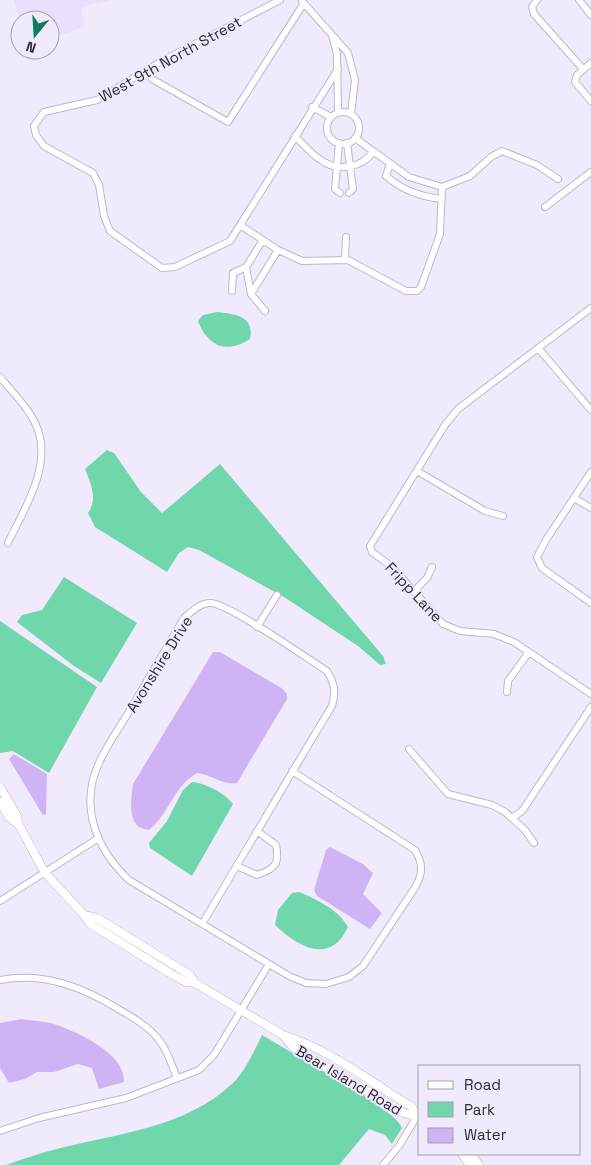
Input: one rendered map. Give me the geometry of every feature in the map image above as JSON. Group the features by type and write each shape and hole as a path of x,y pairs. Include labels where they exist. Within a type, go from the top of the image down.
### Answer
{"street":[{"name":"West 9th North Street","path":"280,0 126,80 97,100 44,112 34,126 36,135 44,146 93,173 99,185 104,216 110,231 162,268 179,266 230,241 338,69"},
{"path":"537,0 532,7 534,14 583,69"},
{"path":"579,0 591,14"},
{"path":"147,70 152,79 228,122 303,1 346,50 354,67 356,80 351,114 359,125 355,138 347,143 339,143 328,133 328,123 331,117 338,112 351,114"},
{"path":"332,35 337,54 338,112"},
{"path":"337,54 346,50"},
{"path":"591,62 577,75 575,82 591,101"},
{"path":"312,108 331,117"},
{"path":"295,136 320,160 337,166 350,166 366,160 373,152"},
{"path":"355,138 410,178 442,187 470,176 491,157 502,151 537,166 558,179"},
{"path":"339,143 335,189 340,193"},
{"path":"347,143 353,189 348,193"},
{"path":"390,164 386,176 392,181 418,194 442,199"},
{"path":"545,207 591,172"},
{"path":"240,225 278,250 302,261 345,260 406,291 417,291 429,269 440,234 442,187"},
{"path":"345,260 346,236"},
{"path":"232,291 233,273 246,267 263,240"},
{"path":"251,294 278,250"},
{"path":"246,267 251,294 265,311"},
{"path":"503,516 485,511 417,471 458,409 591,308"},
{"path":"538,348 591,410"},
{"path":"0,377 27,409 38,429 42,452 34,488 8,543"},
{"name":"Fripp Lane","path":"417,471 371,543 370,549 391,566 438,620 448,627 460,631 504,637 591,694"},
{"path":"591,472 540,550 537,561 542,568 591,603"},
{"path":"574,498 591,508"},
{"path":"414,591 427,578 432,567"},
{"path":"257,627 276,595"},
{"name":"Avonshire Drive","path":"202,924 292,771 332,706 335,696 335,684 328,671 222,605 210,603 196,608 184,618 98,764 91,791 91,811 97,839 116,868 129,880 202,924 269,964 306,983 326,984 349,977 363,966 422,875 422,863 416,850 292,771"},
{"path":"506,692 508,680 529,652"},
{"path":"512,818 522,810 591,707"},
{"path":"409,749 448,794 492,805 512,818 534,843"},
{"path":"0,786 17,816 19,826 45,873 84,915 97,918 190,975 195,983 240,1010"},
{"path":"0,802 9,817 19,826"},
{"path":"237,866 257,875 270,870 275,864 278,857 276,845 257,831"},
{"path":"0,901 97,839"},
{"path":"0,1131 39,1118 126,1098 199,1070 214,1055 269,964"},
{"path":"0,980 33,978 57,981 83,990 108,1003 143,1024 160,1041 177,1078"},
{"name":"Bear Island Road","path":"240,1010 283,1035 293,1047 404,1113 418,1117"},
{"path":"383,1165 399,1146 418,1117"}],"shaded area":[{"path":"14,0 110,0 81,7 84,27 60,35 60,10 17,10"}],"green space":[{"path":"217,312 237,315 247,321 251,331 250,339 242,344 226,347 213,342 202,330 198,321 203,315"},
{"path":"107,450 114,453 141,492 162,513 220,464 383,656 386,664 380,665 358,646 284,597 199,550 188,547 179,553 167,572 95,527 88,513 93,497 85,469"},
{"path":"64,577 137,623 101,683 74,666 17,622 22,615 42,610"},
{"path":"0,621 97,687 49,773 13,751 0,753"},
{"path":"192,782 214,789 233,804 192,876 150,848 149,843 167,821 183,790"},
{"path":"299,892 333,910 348,927 341,939 332,946 323,949 303,945 293,940 275,925 278,910 292,893"},
{"path":"262,1035 370,1099 392,1116 402,1128 392,1144 385,1135 369,1129 339,1165 6,1165 49,1151 146,1128 192,1111 214,1099 238,1078"}],"water":[{"path":"213,652 220,652 283,689 287,694 287,699 237,783 227,783 197,773 176,793 162,816 149,830 142,828 133,819 131,798 133,784"},
{"path":"14,754 47,774 46,814 43,815 9,759"},
{"path":"330,847 363,864 373,873 363,894 382,913 370,929 317,896 314,890 326,850"},
{"path":"22,1019 57,1025 77,1033 100,1046 117,1062 123,1072 124,1082 99,1089 92,1068 78,1064 54,1072 37,1072 25,1079 9,1083 0,1068 0,1023"}]}
